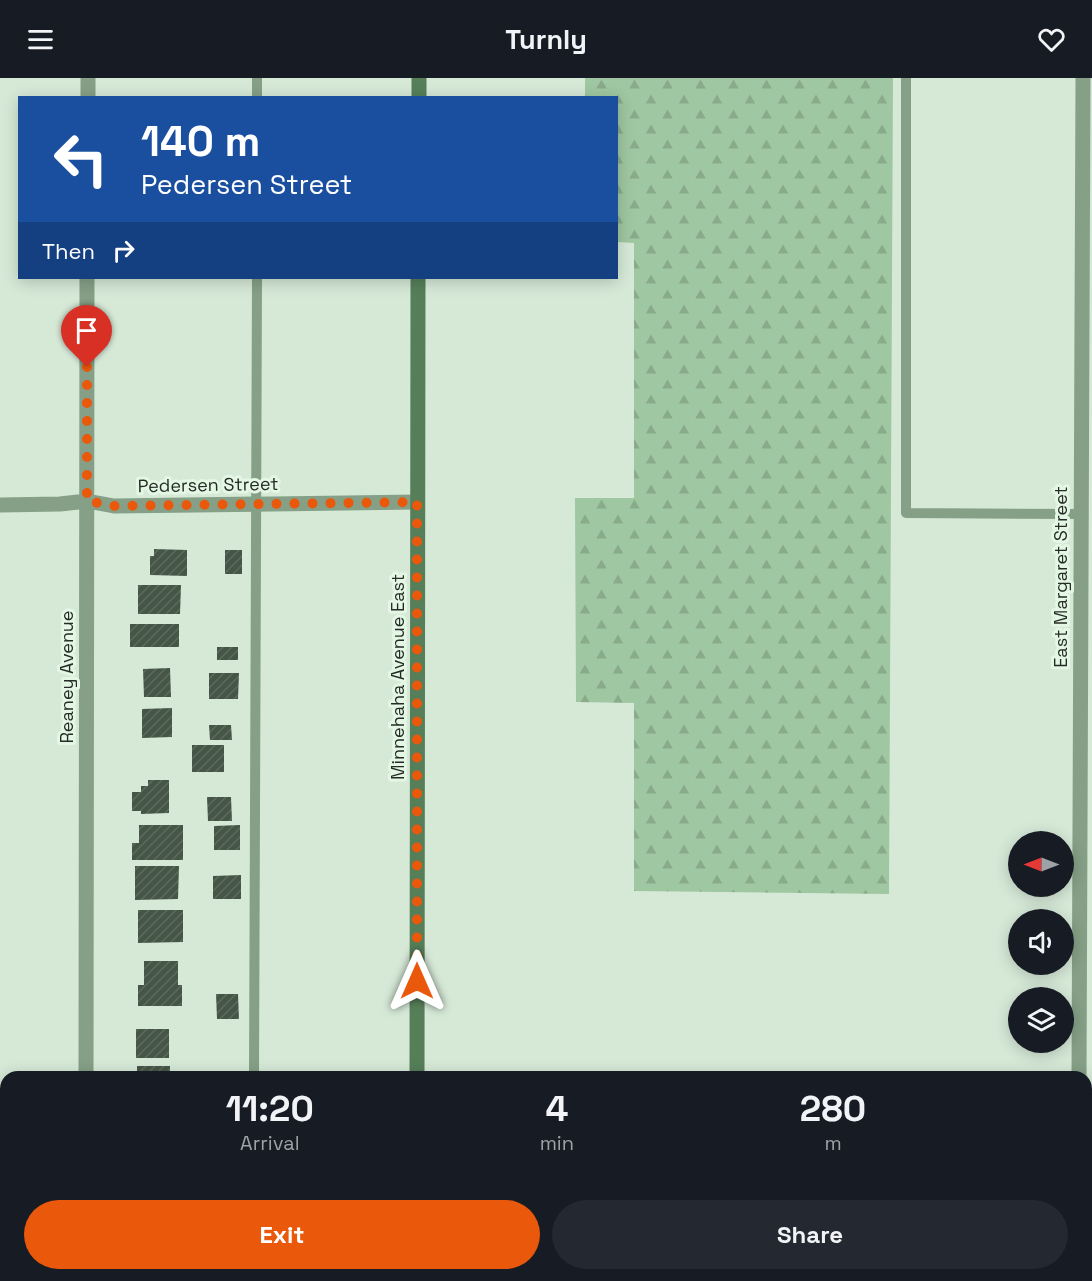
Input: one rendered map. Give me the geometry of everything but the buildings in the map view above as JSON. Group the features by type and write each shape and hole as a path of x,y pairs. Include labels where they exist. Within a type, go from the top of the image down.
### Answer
{"main road":[{"path":"419,78 419,96"},
{"name":"Minnehaha Avenue East","path":"417,1071 418,279"}],"street":[{"path":"88,78 88,96"},
{"name":"East Margaret Street","path":"1079,1071 1082,514 1087,454 1083,78"},
{"name":"Reaney Avenue","path":"86,1071 87,279"},
{"name":"Pedersen Street","path":"0,505 87,501 114,506 417,502"}],"lane":[{"path":"257,78 257,96"},
{"path":"906,78 906,513 1082,514"},
{"path":"254,1071 257,279"}],"green space":[{"path":"585,78 893,78 889,894 634,891 634,703 576,702 575,498 634,498 634,243 618,242 618,96 585,96"}],"route":[{"path":"87,367 87,501 114,506 417,502 417,981"}]}
